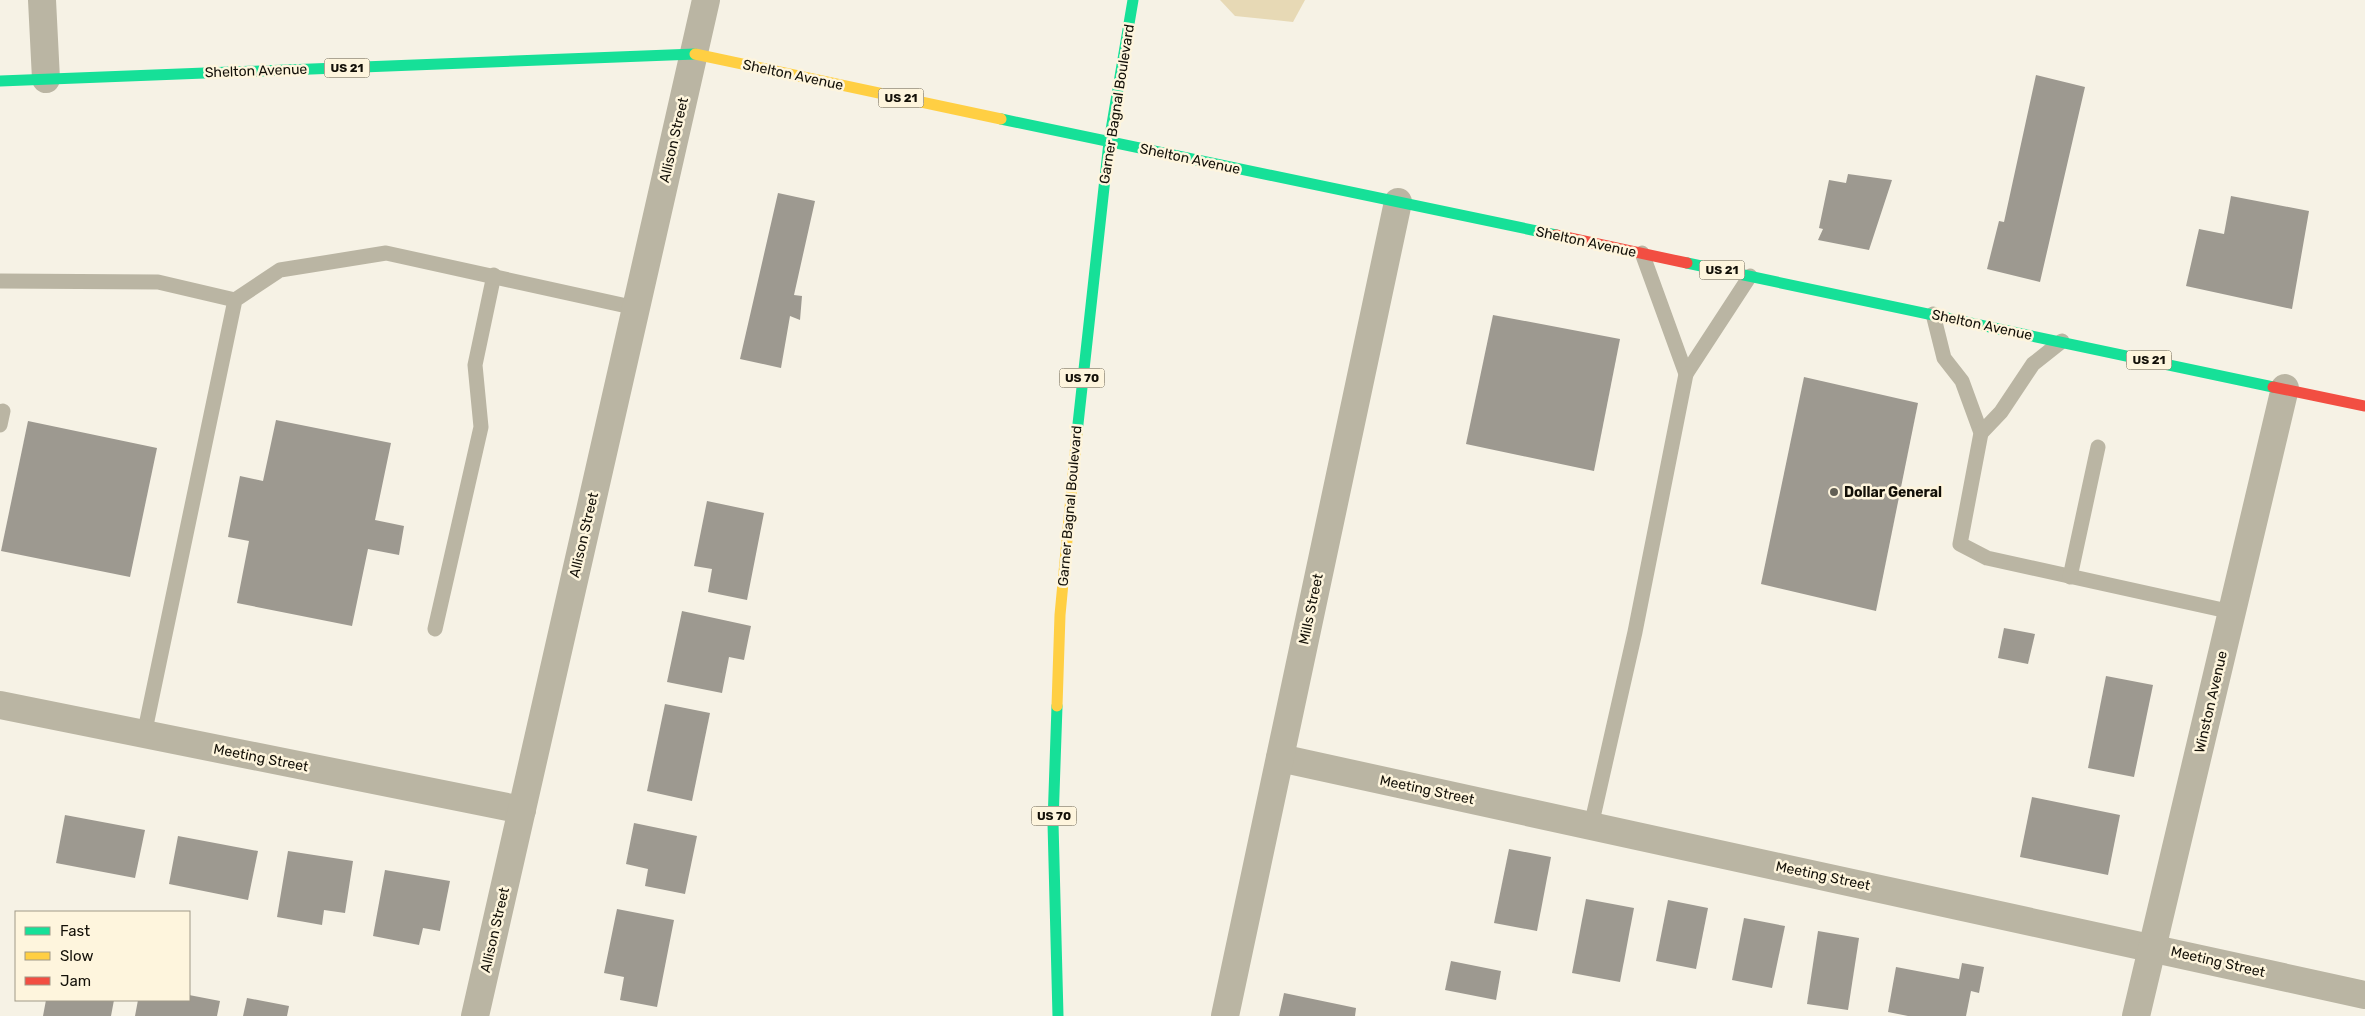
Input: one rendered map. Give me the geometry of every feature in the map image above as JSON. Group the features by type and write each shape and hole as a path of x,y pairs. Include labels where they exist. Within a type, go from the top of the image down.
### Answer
{"main road":[{"name":"Garner Bagnal Boulevard","path":"1058,1016 1053,823 1060,615 1083,368 1109,142 1133,0"},
{"name":"Shelton Avenue","path":"0,81 694,54 2365,406"}],"street":[{"path":"42,0 46,79"},
{"name":"Allison Street","path":"475,1016 706,0"},
{"name":"Mills Street","path":"1225,1016 1398,202"},
{"name":"Winston Avenue","path":"2136,1016 2285,388"},
{"name":"Meeting Street","path":"0,705 522,810"},
{"name":"Meeting Street","path":"1280,758 2365,995"}],"lane":[{"path":"144,735 235,300 280,270 386,253 494,275 636,308"},
{"path":"1642,253 1686,374"},
{"path":"435,629 481,427 475,364 494,275"},
{"path":"1591,826 1635,632 1686,374 1750,276"},
{"path":"0,281 158,282 235,300"},
{"path":"1933,314 1944,358 1962,381 1981,433 1960,544 1987,558 2232,612"},
{"path":"1981,433 2001,412 2033,364 2062,341"},
{"path":"2070,577 2098,447"}],"shaded area":[{"path":"1220,0 1305,0 1293,22 1235,16"}],"building":[{"path":"2036,75 2085,87 2040,282 1987,269 1999,221 2004,222"},
{"path":"1848,174 1892,180 1869,250 1818,240 1823,229 1819,228 1829,180 1846,183"},
{"path":"778,193 815,201 794,295 802,296 800,320 790,316 781,368 740,359"},
{"path":"2231,196 2309,211 2292,309 2186,286 2199,229 2224,234"},
{"path":"1493,315 1620,339 1594,471 1466,444"},
{"path":"1804,377 1918,403 1876,611 1761,584"},
{"path":"276,420 391,443 375,520 404,526 399,555 368,549 352,626 237,603 249,541 228,537 240,476 263,481"},
{"path":"28,421 157,448 130,577 1,551"},
{"path":"707,501 764,513 747,600 708,592 712,569 694,566"},
{"path":"682,611 751,626 744,660 729,657 722,693 667,682"},
{"path":"2004,628 2035,634 2028,664 1998,658"},
{"path":"2106,676 2153,685 2134,777 2088,768"},
{"path":"665,704 710,713 692,801 647,791"},
{"path":"2032,797 2120,815 2108,875 2020,857"},
{"path":"65,815 145,830 135,878 56,863"},
{"path":"634,823 697,836 685,894 645,886 648,869 626,864"},
{"path":"178,836 258,851 248,900 169,884"},
{"path":"1509,849 1551,857 1537,931 1494,923"},
{"path":"288,851 353,861 345,913 324,910 322,925 277,917"},
{"path":"385,870 450,881 440,931 423,928 419,945 373,936"},
{"path":"1586,899 1634,908 1620,982 1572,973"},
{"path":"1668,900 1708,908 1696,969 1656,961"},
{"path":"617,909 674,920 657,1007 620,1000 624,977 604,973"},
{"path":"1744,918 1785,926 1772,988 1732,980"},
{"path":"1818,931 1859,938 1848,1010 1807,1004"},
{"path":"1451,961 1501,971 1496,1000 1445,990"},
{"path":"1962,963 1984,967 1979,993 1971,991 1966,1016 1908,1016 1888,1012 1896,967 1959,979"},
{"path":"1284,993 1356,1008 1355,1016 1279,1016"},
{"path":"190,995 220,1001 217,1016 135,1016 138,1001 190,1001"},
{"path":"247,998 289,1006 287,1016 243,1016"},
{"path":"46,1001 114,1001 111,1016 43,1016"}],"traffic: fast":[{"path":"1077,433 1109,142 1133,0"},
{"path":"0,81 695,54"},
{"path":"1001,119 1556,235"},
{"path":"1687,263 2273,387"},
{"path":"1057,706 1053,823 1058,1016"}],"traffic: slow":[{"path":"695,54 1001,119"},
{"path":"1057,706 1060,615 1077,433"}],"traffic: jam":[{"path":"1556,235 1687,263"},
{"path":"2273,387 2365,406"}],"place":[{"name":"Dollar General","path":"1834,492"}]}
